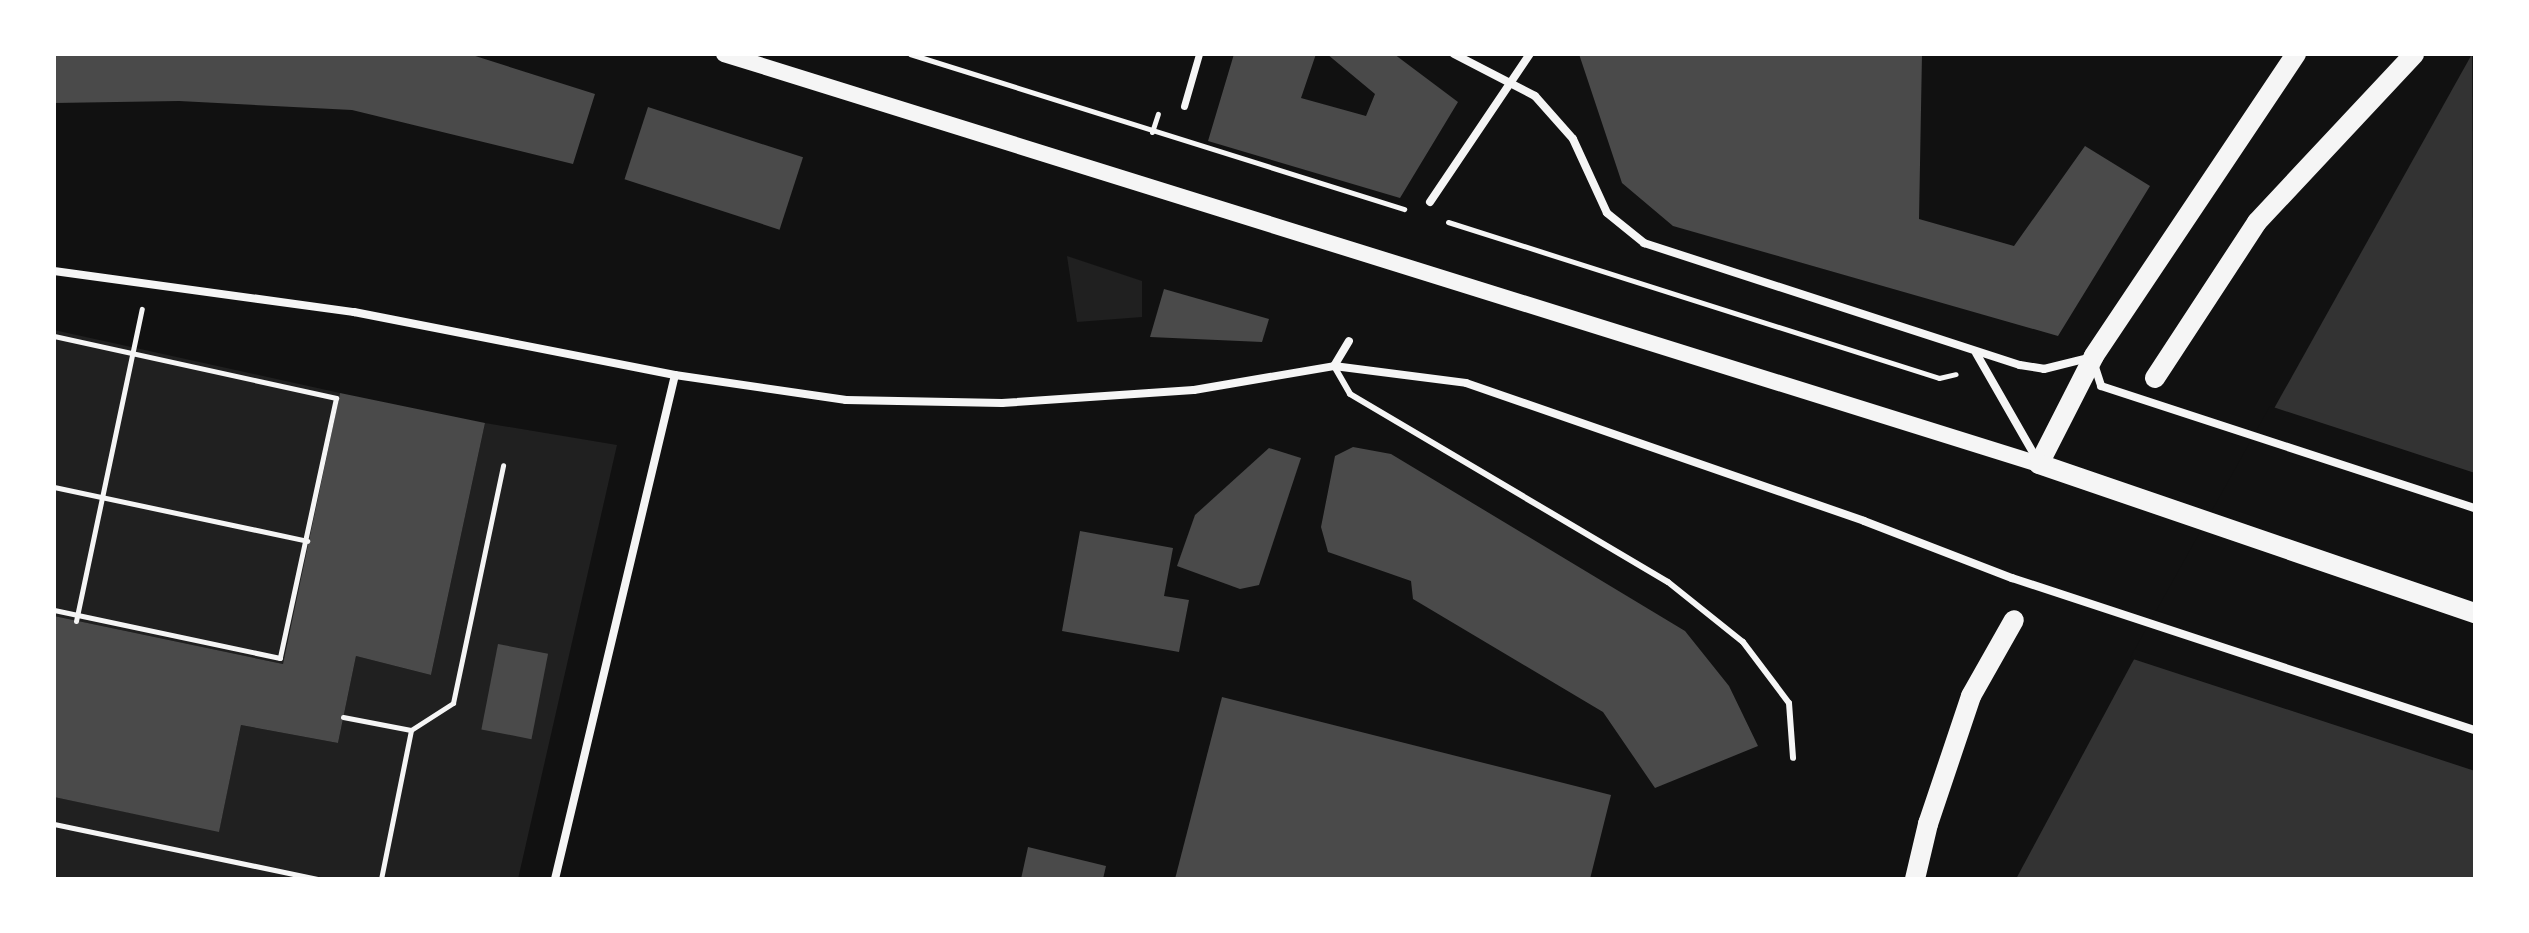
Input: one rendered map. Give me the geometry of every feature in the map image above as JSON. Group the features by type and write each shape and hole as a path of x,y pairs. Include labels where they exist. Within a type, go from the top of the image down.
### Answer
{"main road":[{"path":"724,54 2039,464 2475,613"},
{"path":"2039,464 2094,356 2296,54"},
{"path":"2155,378 2257,222 2414,54"},
{"path":"1915,879 1928,824 1971,696 2014,620"}],"street":[{"path":"1184,106 1199,54"},
{"path":"1454,54 1535,96 1573,139 1607,213 1644,243 1976,353 2044,369 2094,356 2101,386 2475,508"},
{"path":"1430,202 1530,54"},
{"path":"54,271 354,312 675,375 846,400 1002,403 1194,390 1334,366 1466,383 1864,521 2012,578 2475,730"},
{"path":"1334,366 1349,341"},
{"path":"1976,353 2039,464"},
{"path":"555,879 675,375"}],"lane":[{"path":"1334,366 1350,394 1668,582 1743,642 1789,703 1793,758"}],"path":[{"path":"76,618 147,284"},
{"path":"54,336 336,398 280,658 76,618 54,610"},
{"path":"343,717 411,730 453,703 503,465"},
{"path":"54,487 307,541"},
{"path":"381,879 411,730"},
{"path":"54,824 317,879"}],"shaded area":[{"path":"2472,54 2475,879 2016,879 2132,663"},
{"path":"1067,256 1142,281 1142,317 1077,322"},
{"path":"54,330 340,393 283,664 54,616"},
{"path":"485,423 617,445 518,879 54,879 54,797 219,831 241,725 338,743 356,656 431,675"}],"pier":[{"path":"2270,406 2475,473 2475,771 2130,658"}],"building":[{"path":"54,54 469,54 595,94 573,164 352,110 179,101 54,103"},
{"path":"1234,54 1316,54 1301,98 1366,116 1375,94 1327,54 1394,54 1458,102 1400,198 1208,141"},
{"path":"1579,54 1922,54 1919,219 2014,246 2085,146 2150,186 2058,336 1673,226 1622,183"},
{"path":"648,107 803,157 780,230 625,179"},
{"path":"1164,289 1269,319 1262,342 1150,337"},
{"path":"340,393 485,423 431,675 356,656 338,743 241,725 219,832 54,797 54,616 283,664"},
{"path":"1353,447 1391,454 1685,631 1729,686 1758,746 1655,788 1603,712 1413,599 1411,581 1328,552 1321,527 1335,456"},
{"path":"1269,448 1301,458 1259,585 1240,589 1177,566 1195,515"},
{"path":"1080,531 1173,548 1164,596 1189,600 1179,652 1062,631"},
{"path":"498,644 548,654 531,739 481,729"},
{"path":"1222,697 1611,795 1590,879 1175,879"},
{"path":"1028,847 1106,866 1103,879 1021,879"}]}
